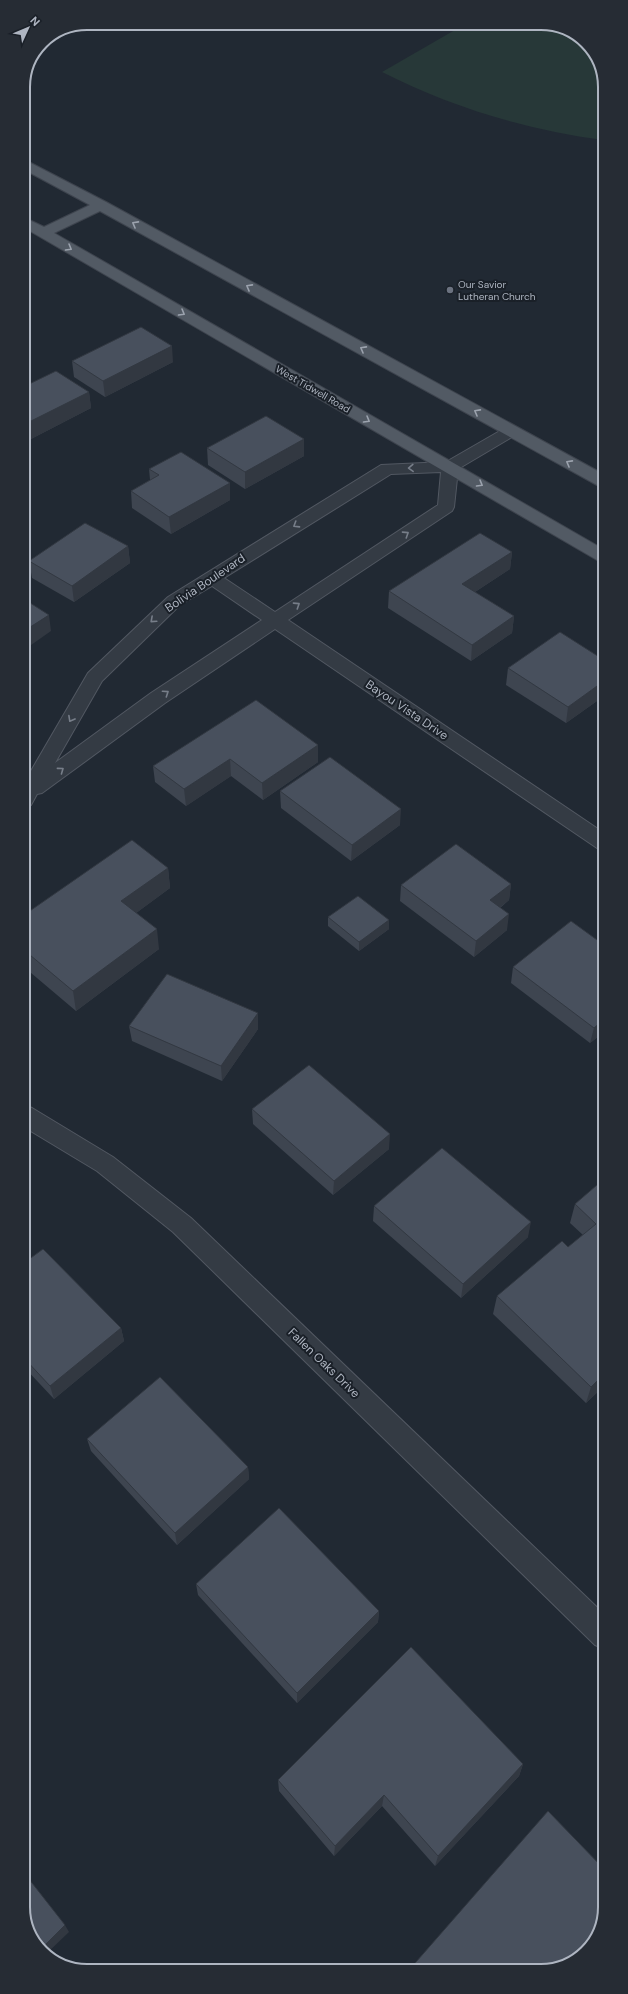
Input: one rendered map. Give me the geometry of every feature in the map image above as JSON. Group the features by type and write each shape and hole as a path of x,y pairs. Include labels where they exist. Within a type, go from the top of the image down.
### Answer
{"main road":[{"path":"30,167 598,479"},
{"path":"43,233 101,205"},
{"name":"West Tidwell Road","path":"30,225 598,553"}],"street":[{"name":"Bolivia Boulevard","path":"30,791 95,677 174,601 387,469 450,467 511,431"},
{"name":"Bolivia Boulevard","path":"30,794 158,698 446,507 450,467"},
{"name":"Bayou Vista Drive","path":"211,577 598,839"},
{"name":"Fallen Oaks Drive","path":"30,1119 105,1164 182,1225 598,1628"}],"shaded area":[{"path":"455,30 545,30 563,34 584,49 596,72 598,79 598,139 546,130 490,115 435,96 382,72"}],"building":[{"path":"141,327 172,346 103,381 72,361"},
{"path":"56,371 89,392 30,422 30,384"},
{"path":"266,416 304,439 245,472 207,448"},
{"path":"181,452 230,483 169,517 131,491 159,475 149,469"},
{"path":"85,523 128,546 72,586 30,560"},
{"path":"480,533 512,552 462,584 514,616 472,645 389,591"},
{"path":"30,603 49,615 30,627"},
{"path":"560,632 598,656 598,685 568,707 508,668"},
{"path":"256,700 318,745 262,783 230,759 184,789 153,766"},
{"path":"330,757 401,809 352,845 280,791"},
{"path":"132,840 168,868 121,901 157,929 73,991 30,955 30,911"},
{"path":"456,844 511,884 490,900 509,914 476,941 401,885"},
{"path":"358,896 389,920 359,942 328,917"},
{"path":"571,921 598,941 598,1024 594,1028 513,967"},
{"path":"167,974 258,1013 221,1066 129,1026"},
{"path":"309,1065 390,1134 334,1181 252,1109"},
{"path":"442,1148 531,1222 463,1284 374,1206"},
{"path":"598,1184 598,1380 591,1387 497,1296 562,1241 568,1247 596,1224 575,1204"},
{"path":"43,1249 121,1328 50,1386 30,1364 30,1259"},
{"path":"160,1377 248,1467 175,1533 87,1439"},
{"path":"279,1508 379,1611 297,1693 196,1584"},
{"path":"411,1647 523,1764 438,1856 384,1795 335,1846 278,1780"},
{"path":"548,1811 598,1863 598,1915 595,1925 590,1936 579,1950 563,1960 549,1964 414,1964"},
{"path":"30,1880 65,1925 45,1945 42,1942 34,1929 30,1915"}],"place":[{"name":"Our Savior Lutheran Church","path":"450,290"}]}
